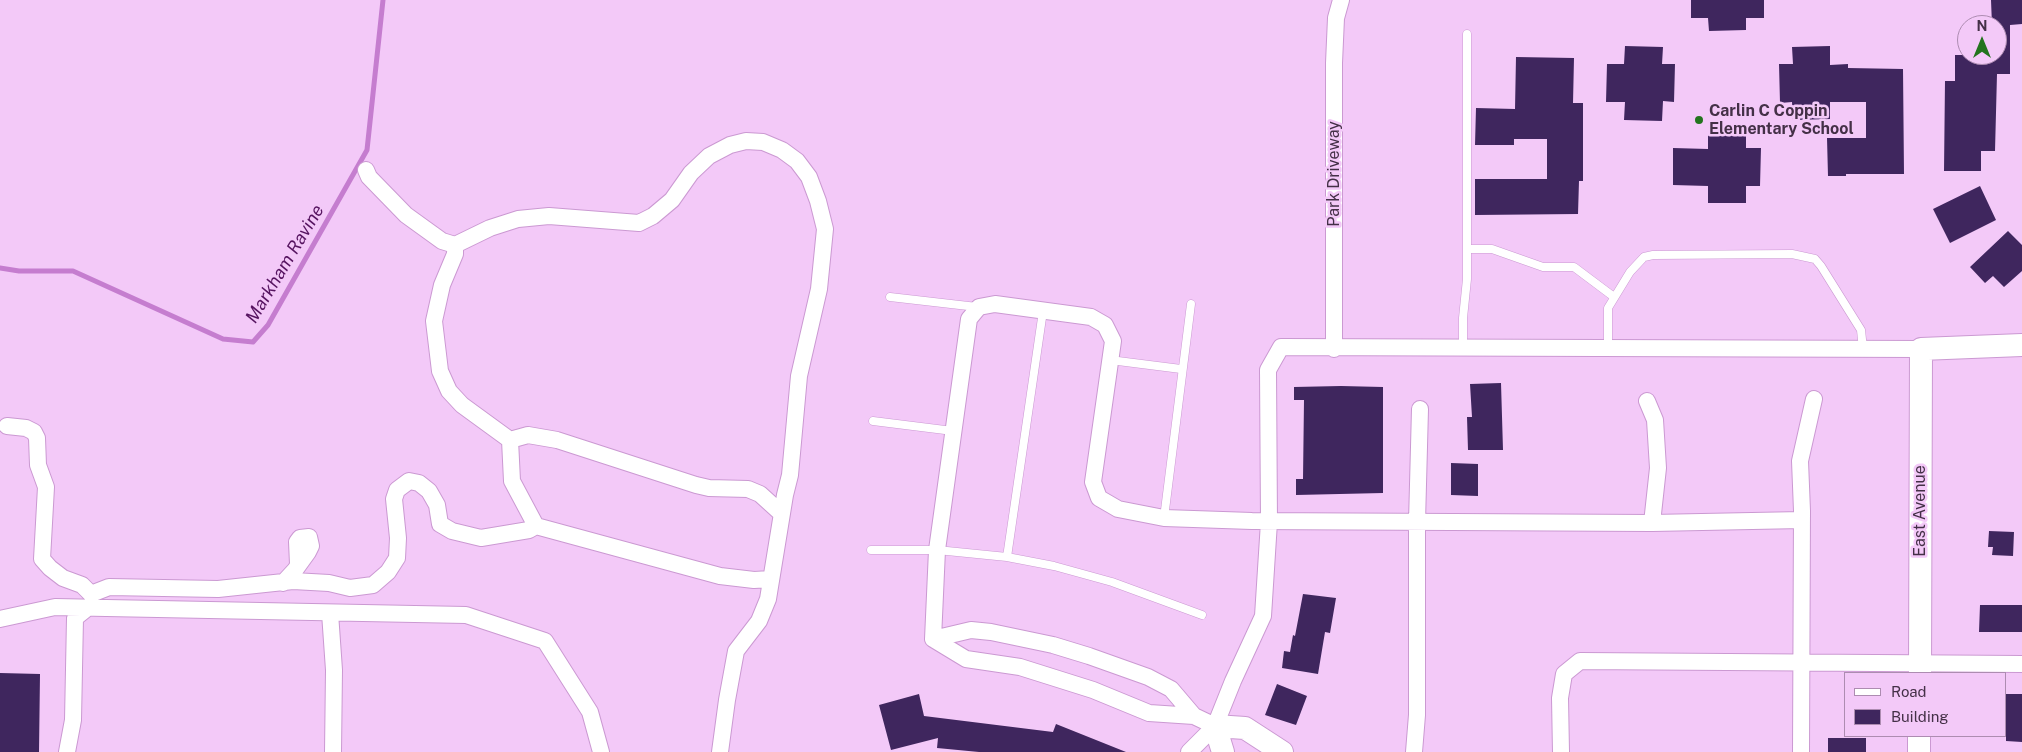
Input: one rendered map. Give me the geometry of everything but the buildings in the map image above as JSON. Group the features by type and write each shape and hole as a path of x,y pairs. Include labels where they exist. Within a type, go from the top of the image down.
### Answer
{"street":[{"name":"Park Driveway","path":"1334,349 1334,63 1336,18 1341,0"},
{"path":"366,170 369,177 406,215 442,241 455,245 490,228 518,219 548,216 639,223 654,216 672,200 691,173 709,156 730,145 746,141 763,142 782,150 797,161 809,177 818,201 825,229 819,289 799,376 792,456 768,599 759,621 736,651 720,752"},
{"path":"455,245 455,254 440,293 434,321 440,371 449,391 462,406 510,440"},
{"path":"933,639 937,550 969,319 979,308 995,304 1091,317 1105,326 1113,341 1093,482 1099,498 1118,509 1164,518 1269,522 1652,523 1802,520"},
{"path":"1189,752 1215,726 1263,616 1269,522 1268,370 1281,347 1334,349 1921,349 2022,345"},
{"name":"East Avenue","path":"1920,669 1921,349"},
{"path":"1801,752 1802,520 1800,461 1814,399"},
{"path":"1647,401 1655,420 1658,468 1652,523"},
{"path":"1414,752 1418,715 1420,409"},
{"path":"7,426 26,428 34,432 37,438 38,465 46,487 42,560 63,578 82,585 91,601"},
{"path":"510,440 528,435 557,440 709,488 748,489 760,494 782,514"},
{"path":"510,440 512,481 536,526"},
{"path":"67,752 73,720 75,618 91,601 109,587 218,589 283,583 329,582 362,588 373,585 382,579 393,566 399,549 394,499 397,490 410,482 419,483 429,491 437,505 440,524 452,532 481,538 492,538 529,530 536,526 720,576 771,580"},
{"path":"283,583 298,564"},
{"path":"0,618 91,601 330,612 466,615 545,641 590,712 601,752"},
{"path":"330,612 334,670 333,752"},
{"path":"933,639 971,630 985,631 1023,638 1089,656 1148,677 1171,689 1194,716"},
{"path":"933,639 966,659 1020,667 1093,690 1149,713 1194,716 1215,726 1245,728 1282,752"},
{"path":"1561,752 1560,698 1564,674 1580,661 1802,662 1920,669 2022,664"},
{"path":"1215,726 1223,752"},
{"path":"1919,737 1919,752"}],"lane":[{"path":"1463,348 1467,249 1467,34"},
{"path":"1467,249 1492,249 1544,267 1574,267 1614,297"},
{"path":"1608,348 1608,308 1636,264 1644,258 1653,255 1805,255 1815,259 1861,330 1862,348"},
{"path":"890,297 979,308"},
{"path":"1164,518 1190,304"},
{"path":"1007,557 1043,310"},
{"path":"1110,360 1182,369"},
{"path":"873,421 954,431"},
{"path":"871,550 937,550 1007,557 1112,582 1202,615"}],"waterway":[{"name":"Markham Ravine","path":"0,268 19,271 73,271 223,339 253,342 268,325 367,150 383,0"}],"place":[{"name":"Carlin C Coppin Elementary School","path":"1699,120"}]}
